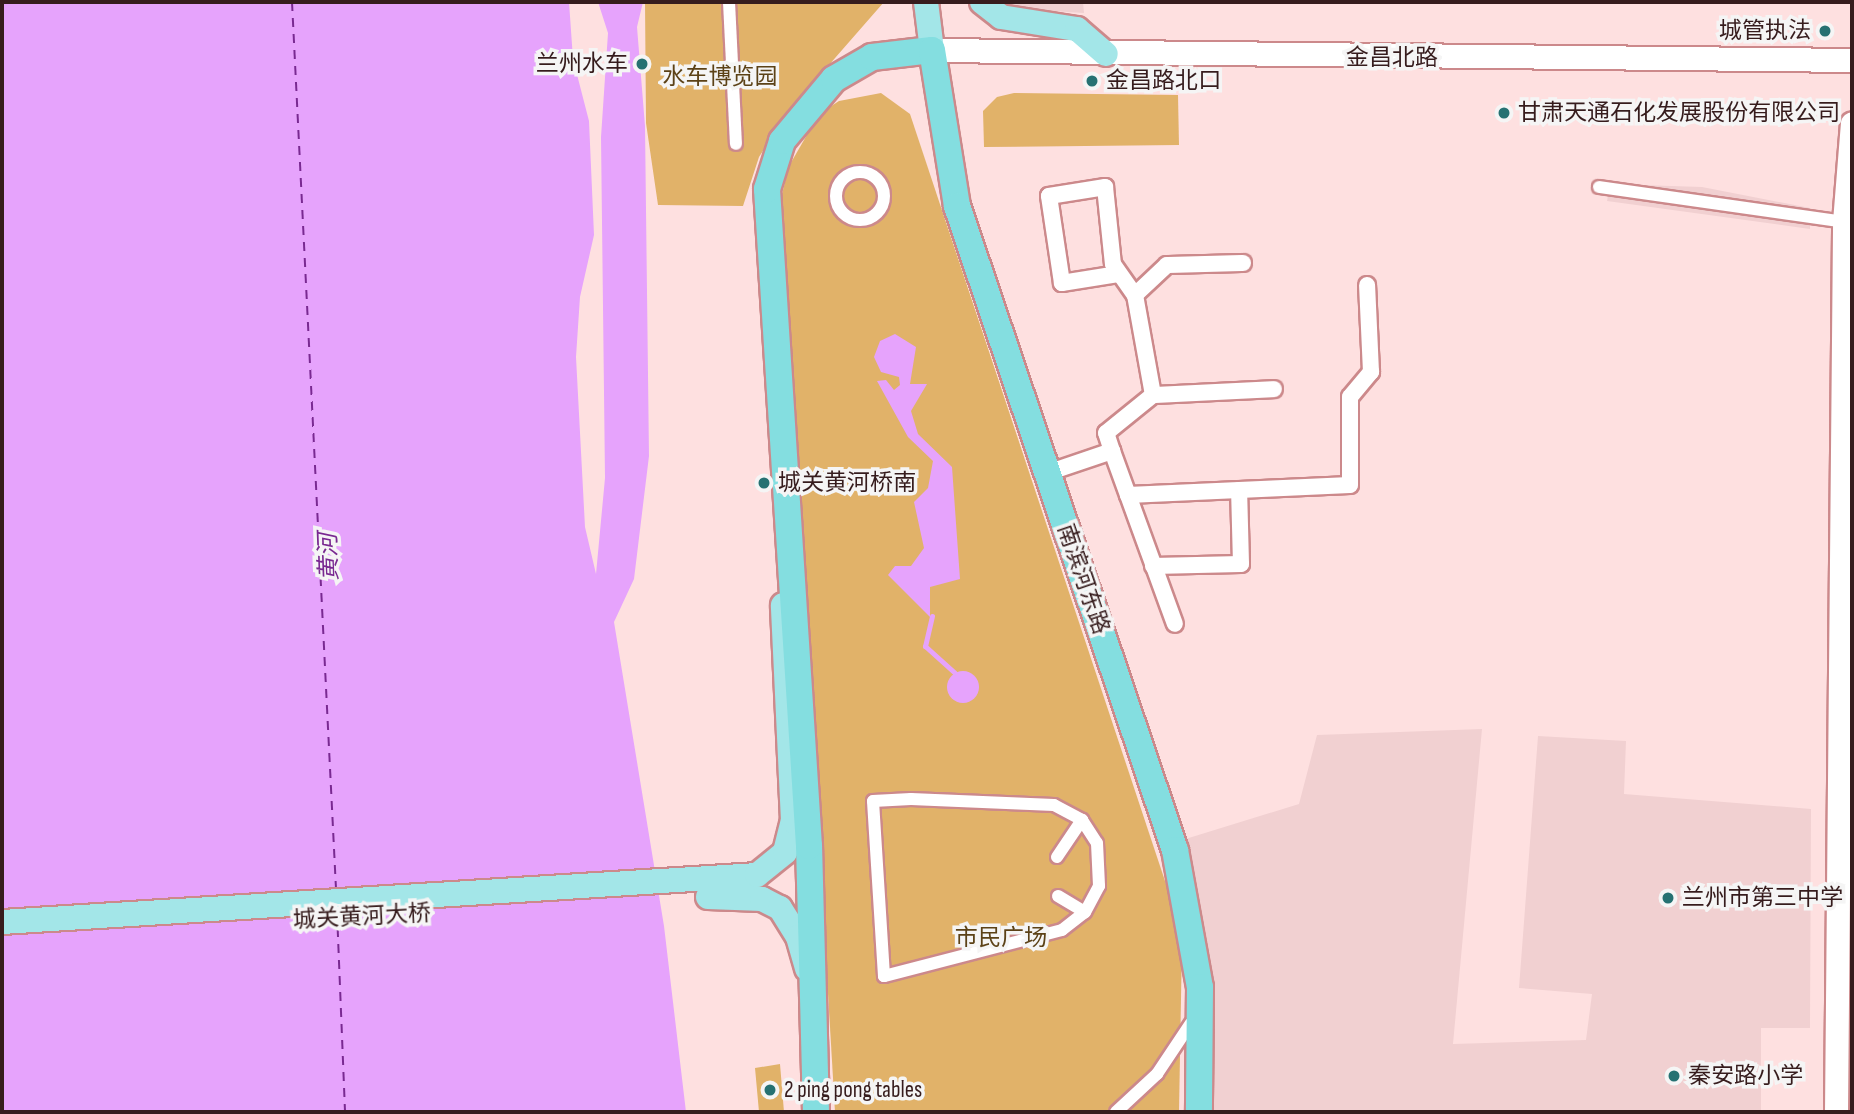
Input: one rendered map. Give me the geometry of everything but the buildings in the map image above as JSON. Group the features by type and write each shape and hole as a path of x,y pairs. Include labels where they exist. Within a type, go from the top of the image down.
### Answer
{"highway":[{"name":"南滨河东路","path":"932,50 957,206 1187,899 1199,987 1199,1112"},
{"path":"816,1112 808,833 785,548 764,218 773,163 796,118 834,79 872,57 932,50"}],"main road":[{"name":"南滨河东路","path":"926,2 932,50"},
{"path":"982,2 1001,17 1077,29 1106,54"},
{"name":"金昌北路","path":"932,50 1106,54 1852,60"},
{"path":"1836,1112 1844,222 1852,123"},
{"path":"722,889 773,866 785,852 793,821 782,647 785,548"},
{"path":"722,889 762,899 791,921 807,968 815,1036"},
{"name":"城关黄河大桥","path":"2,922 722,889"},
{"name":"城关黄河大桥","path":"2,938 722,889"}],"street":[{"path":"729,2 736,144"},
{"path":"1118,274 1062,282 1049,196 1105,187 1118,274 1135,295 1153,395"},
{"path":"1600,187 1844,222"},
{"path":"1135,295 1167,265 1243,263"},
{"path":"1128,495 1350,485 1350,397 1371,372 1367,285"},
{"path":"1175,624 1106,433 1153,395 1275,389"},
{"path":"1047,473 1112,451"},
{"path":"1153,566 1241,564 1239,490"},
{"path":"873,801 1054,805 1082,820 1097,844 1099,886 1085,912 1062,930 884,976 873,801"},
{"path":"1057,857 1082,820"},
{"path":"1058,896 1085,912"},
{"path":"1116,1112 1157,1074 1191,1023"}],"shaded area":[{"path":"974,2 1083,2 1084,13 975,6"},
{"path":"1610,184 1702,187 1810,208 1810,229 1607,201"},
{"path":"1482,729 1453,1044 1586,1040 1592,994 1519,988 1538,736 1626,741 1624,794 1811,809 1810,1028 1761,1028 1761,1112 1198,1112 1179,841 1299,804 1317,735"}],"green space":[{"name":"水车博览园","path":"645,2 884,2 787,113 759,157 743,206 658,205 646,123"},
{"name":"市民广场","path":"881,93 910,114 1167,887 1182,943 1179,1112 835,1112 781,198 789,166 819,114 839,101"},
{"path":"1014,93 1178,95 1179,145 984,147 983,111 997,97"},
{"name":"2 ping pong tables","path":"780,1064 784,1112 759,1112 755,1068"}],"water":[{"name":"黄河","path":"2,2 569,2 573,59 589,121 594,235 580,297 576,357 585,527 596,574 605,478 601,137 608,33 598,2 643,2 637,27 645,126 649,456 634,579 614,622 664,926 686,1112 2,1112"},
{"path":"895,334 916,347 910,384 927,384 911,411 918,434 952,467 960,579 930,587 930,617 888,575 895,566 911,566 924,548 914,502 928,488 933,461 908,437 877,381 886,380 894,390 900,385 899,377 881,372 874,357 880,341"},
{"path":"963,671 974,676 979,687 974,698 963,703 952,698 947,687 952,676"}],"waterway":[{"path":"932,616 925,646 955,673"}],"ferry route":[{"path":"292,2 336,889"},
{"path":"337,912 345,1112"}],"place":[{"name":"城管执法","path":"1825,31"},
{"name":"兰州水车","path":"642,64"},
{"name":"金昌路北口","path":"1092,81"},
{"name":"甘肃天通石化发展股份有限公司","path":"1504,113"},
{"name":"城关黄河桥南","path":"764,483"},
{"name":"兰州市第三中学","path":"1668,898"},
{"name":"秦安路小学","path":"1674,1076"},
{"name":"2 ping pong tables","path":"770,1090"}]}
